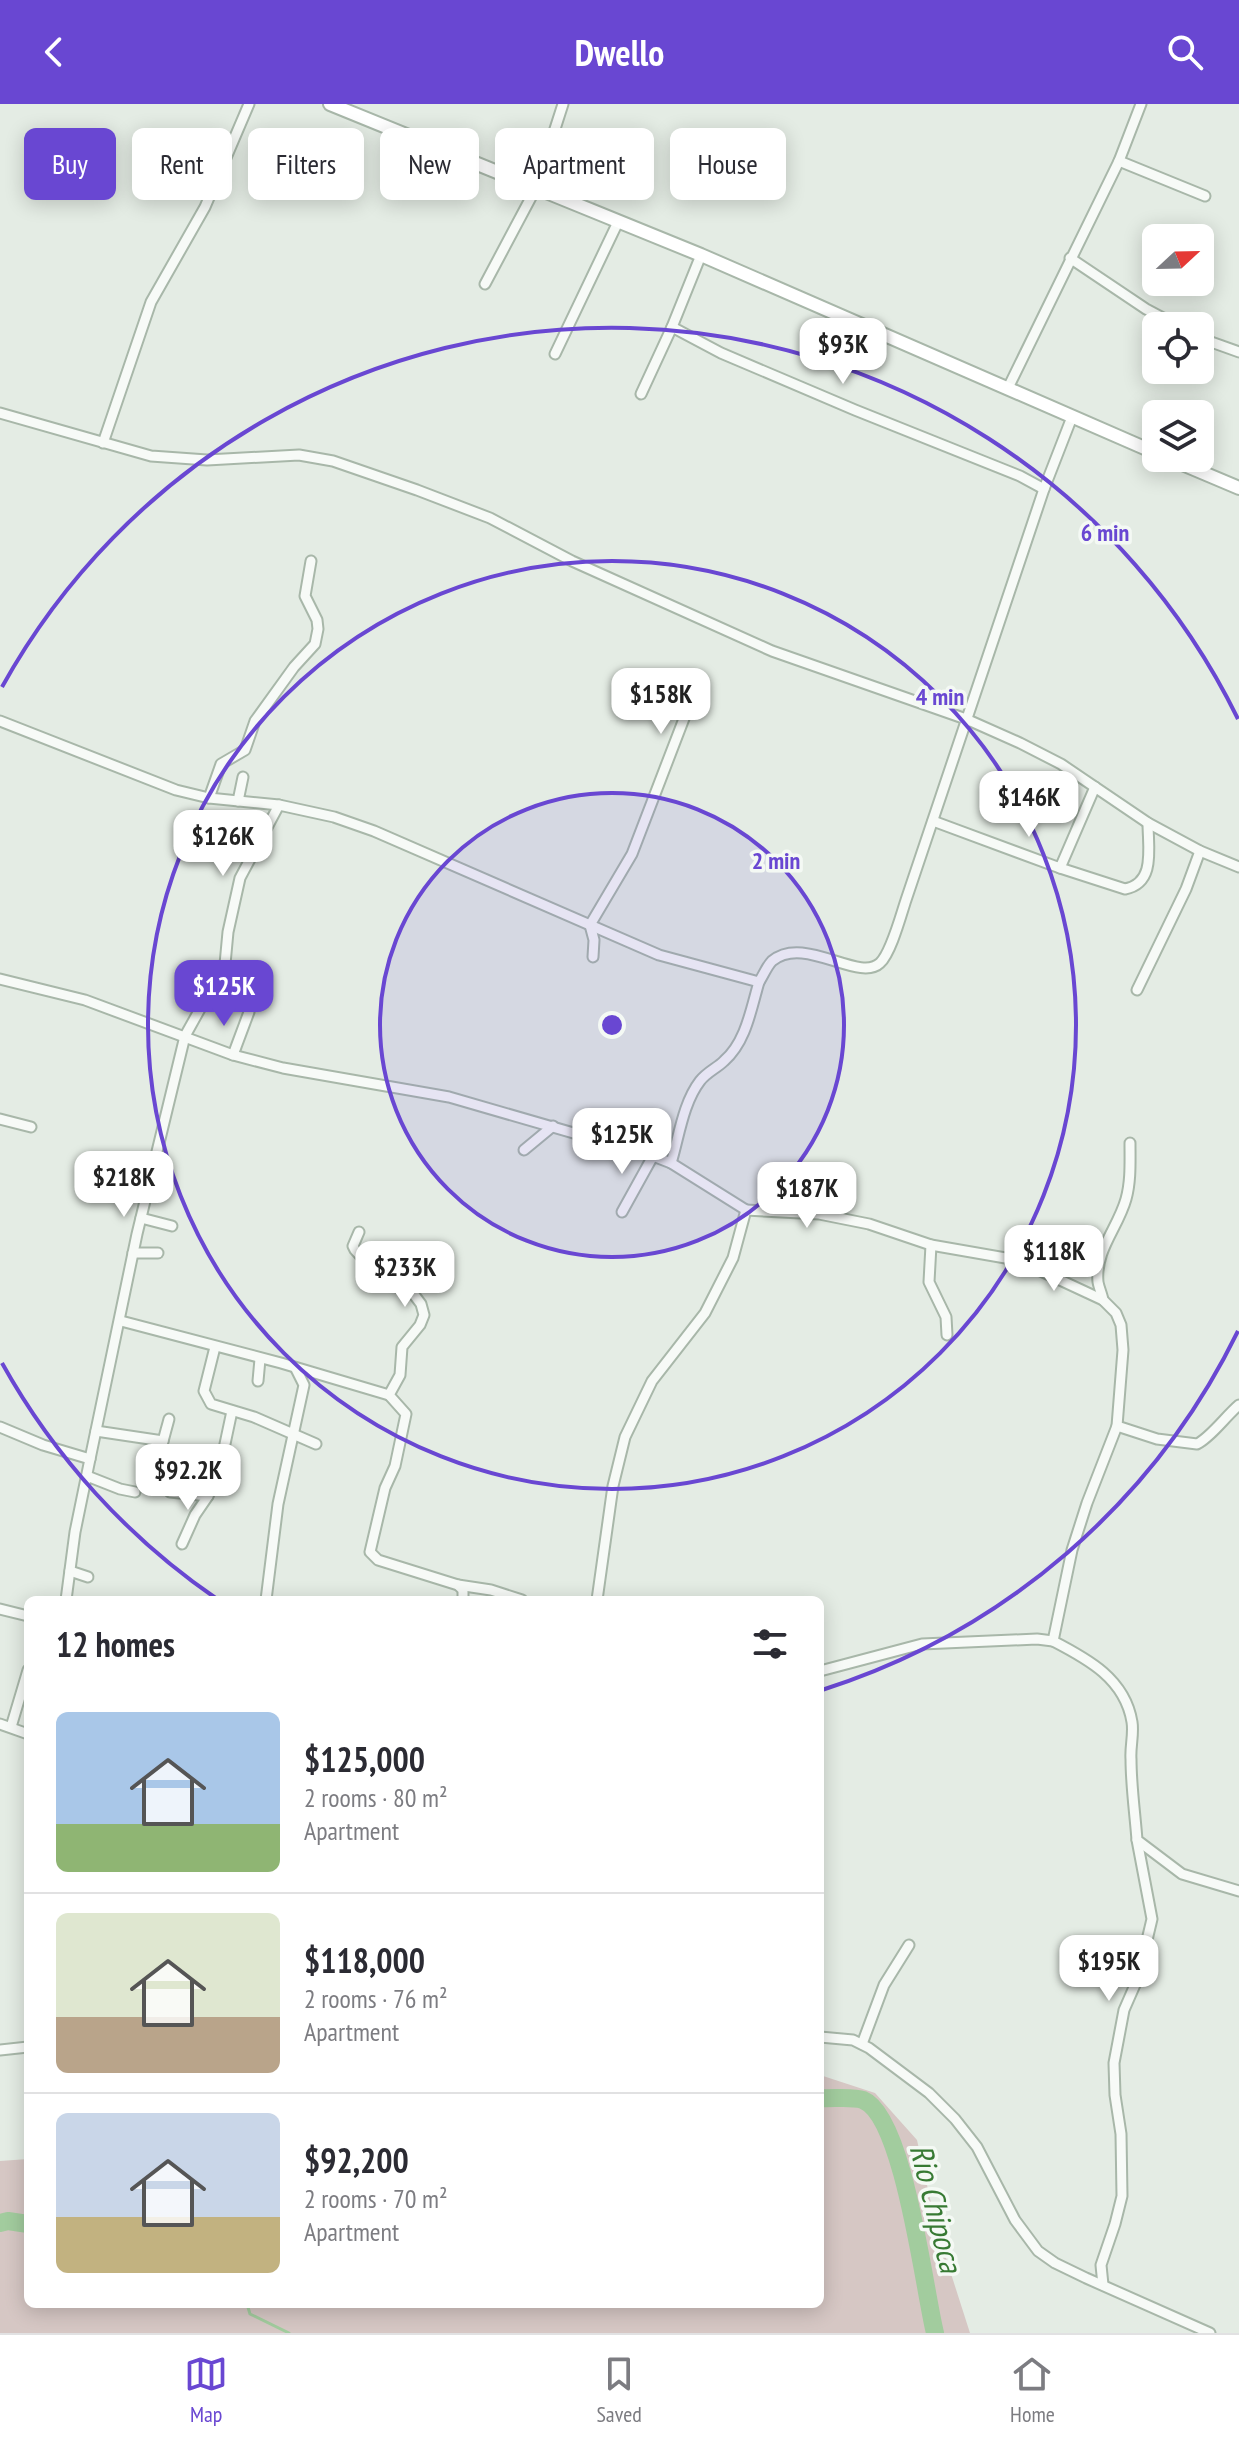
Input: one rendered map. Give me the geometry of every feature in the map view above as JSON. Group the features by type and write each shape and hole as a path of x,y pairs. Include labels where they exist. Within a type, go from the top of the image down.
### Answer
{"street":[{"path":"103,443 151,302 205,207 249,104"},
{"path":"330,104 495,171"},
{"path":"555,128 563,104"},
{"path":"1008,388 1119,161 1141,104"},
{"path":"1119,161 1205,196"},
{"path":"485,284 530,200"},
{"path":"565,200 701,255 1142,447"},
{"path":"555,354 618,222"},
{"path":"641,394 701,255"},
{"path":"1070,258 1152,312"},
{"path":"672,327 721,353 1020,476 1044,489"},
{"path":"1214,343 1239,352"},
{"path":"0,413 151,456 185,459 299,455 333,461 490,518 572,561 772,651 966,719 1061,764 1148,823 1200,851 1239,867"},
{"path":"671,1163 689,1103 700,1081 735,1049 744,1033 759,982 773,961 795,952 866,969 880,964 906,900 1044,489 1072,417"},
{"path":"1201,472 1239,488"},
{"path":"209,798 221,764 245,750 255,721 294,667 315,644 318,629 305,596 311,561"},
{"path":"593,957 594,940 590,925 632,854 685,716"},
{"path":"0,721 176,790 209,798 279,805 334,817 390,836 659,955 759,982"},
{"path":"238,801 243,777"},
{"path":"1060,868 1095,787"},
{"path":"67,1596 90,1459 133,1253 185,1036 225,964 228,932 240,878 279,805"},
{"path":"933,821 1125,889 1141,884 1147,871 1148,823"},
{"path":"1137,990 1186,889 1200,851"},
{"path":"0,979 85,1000 233,1055 283,1068 449,1097 653,1156 671,1163 746,1210 835,1216 931,1245 1017,1260 1103,1300 1116,1313 1121,1325 1123,1350 1117,1426 1072,1550 1053,1641"},
{"path":"233,1055 249,1012"},
{"path":"0,1119 31,1127"},
{"path":"524,1150 553,1126"},
{"path":"1103,1300 1098,1281 1103,1248 1126,1199 1130,1143"},
{"path":"622,1212 653,1156"},
{"path":"598,1596 613,1486 625,1437 652,1381 705,1313 733,1258 746,1210"},
{"path":"141,1218 172,1226"},
{"path":"359,1232 353,1246 355,1250 385,1283 412,1292 421,1304 424,1315 402,1347 400,1375 389,1395"},
{"path":"931,1245 929,1282 946,1317 947,1335"},
{"path":"133,1253 158,1253"},
{"path":"1086,1291 1091,1290 1098,1281"},
{"path":"121,1321 389,1395 406,1414 395,1466 385,1488 370,1552 378,1560 458,1585 510,1596"},
{"path":"215,1347 204,1391 211,1404 316,1444"},
{"path":"258,1381 260,1359"},
{"path":"266,1596 271,1545 304,1385 301,1374 294,1367"},
{"path":"304,1385 318,1375"},
{"path":"1117,1426 1157,1439 1197,1444 1203,1442 1239,1405"},
{"path":"182,1544 208,1496 222,1458 232,1411"},
{"path":"169,1419 159,1475 165,1487 182,1495 208,1496"},
{"path":"0,1427 43,1445 90,1459"},
{"path":"96,1431 163,1441"},
{"path":"87,1476 135,1492"},
{"path":"70,1571 88,1577"},
{"path":"458,1585 463,1590 463,1596"},
{"path":"0,1609 24,1615"},
{"path":"824,1670 922,1644 1037,1639 1053,1641 1102,1671 1115,1682 1124,1696 1132,1721 1130,1755 1137,1840 1152,1919 1138,1978 1124,2010 1114,2063 1121,2134 1122,2196 1101,2265 1103,2285"},
{"path":"11,1727 24,1683"},
{"path":"0,1724 24,1732"},
{"path":"1137,1840 1182,1874 1239,1891"},
{"path":"862,2044 884,1985 909,1945"},
{"path":"824,2038 862,2044 929,2093 977,2147 1015,2220 1038,2251 1055,2263 1210,2333"},
{"path":"0,2050 24,2047"}],"shaded area":[{"path":"824,2076 875,2093 917,2140 937,2230 970,2333 0,2333 0,2161 24,2159 24,2308 824,2308"}],"waterway":[{"name":"Rio Chipoca","path":"824,2098 863,2100 877,2113 890,2137 910,2206 935,2333"},
{"name":"Rio Chipoca","path":"0,2223 24,2223"},
{"path":"248,2308 250,2314 289,2333"}]}
